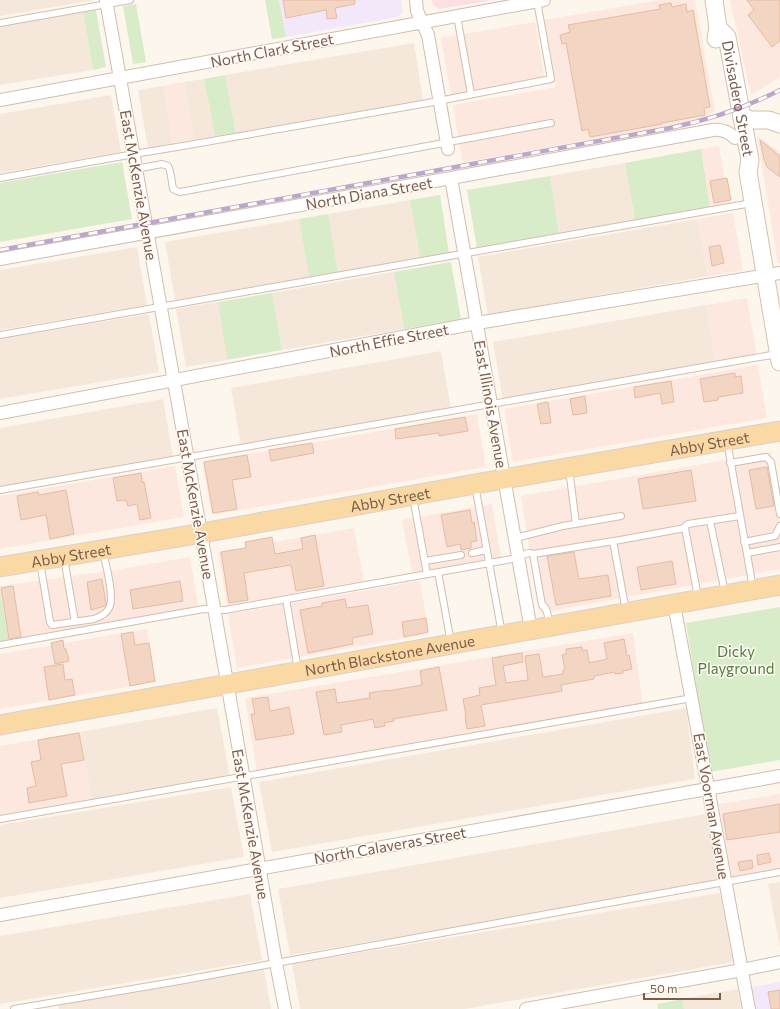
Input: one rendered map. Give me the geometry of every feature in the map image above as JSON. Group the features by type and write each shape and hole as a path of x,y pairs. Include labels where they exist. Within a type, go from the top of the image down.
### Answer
{"main road":[{"name":"Abby Street","path":"0,567 780,431"},
{"name":"North Blackstone Avenue","path":"0,726 780,585"}],"street":[{"path":"416,0 418,11 428,35 448,146"},
{"name":"Divisadero Street","path":"714,0 718,28 716,40 741,139 750,160 748,172 753,203 773,274 779,357"},
{"name":"North Clark Street","path":"0,100 541,1"},
{"name":"East McKenzie Avenue","path":"107,2 285,1009"},
{"name":"Divisadero Street","path":"718,28 726,37 742,117 741,139"},
{"path":"742,117 751,120 769,120 780,124"},
{"path":"741,139 754,130 761,128 771,129 780,133"},
{"name":"North Diana Street","path":"0,259 713,130 723,130 741,139"},
{"name":"East Illinois Avenue","path":"451,178 531,630"},
{"name":"North Effie Street","path":"0,412 477,323 773,274"},
{"name":"East Voorman Avenue","path":"674,604 750,1009"},
{"name":"North Calaveras Street","path":"0,915 780,776"},
{"path":"526,1009 780,962"}],"lane":[{"path":"0,23 107,2 130,0"},
{"path":"0,178 551,79 541,1"},
{"path":"457,16 471,94"},
{"path":"136,168 162,164 168,166 173,189 180,192 448,146 551,123"},
{"path":"0,335 753,203"},
{"path":"0,490 491,404 779,357"},
{"path":"726,440 753,590"},
{"path":"730,463 766,457 771,462 780,514"},
{"path":"568,468 576,524"},
{"path":"475,484 502,635"},
{"path":"413,495 427,574"},
{"path":"515,538 576,524 621,516"},
{"path":"0,645 204,609 226,610 489,563 518,557 529,553 533,554 685,528 688,524 740,516"},
{"path":"710,521 725,594"},
{"path":"744,542 775,536 780,526"},
{"path":"685,528 699,599"},
{"path":"613,541 626,613"},
{"path":"746,554 780,547"},
{"path":"40,561 50,622 52,625 94,619 100,617 109,608 111,600 110,585 103,550"},
{"path":"472,553 486,550"},
{"path":"533,554 542,605 546,609 550,627"},
{"path":"425,561 461,555"},
{"path":"64,556 75,622"},
{"path":"438,572 451,644"},
{"path":"286,599 299,671"},
{"path":"527,608 542,605"},
{"path":"0,819 692,698"},
{"path":"14,1009 172,983 548,913 618,902 780,872"}],"shaded area":[{"path":"0,0 95,0 0,16"},
{"path":"279,0 401,0 403,12 398,17 286,37"},
{"path":"432,0 493,0 439,9 433,5"},
{"path":"660,0 695,0 715,111 693,122 465,162 462,160 453,105 556,87 544,20"},
{"path":"730,0 780,0 780,77 751,95"},
{"path":"83,12 93,70 0,85 0,26"},
{"path":"535,22 544,75 540,80 451,96 441,38"},
{"path":"414,43 423,100 236,133 225,75"},
{"path":"204,79 215,136 194,140 184,82"},
{"path":"184,82 194,140 173,143 163,86"},
{"path":"163,86 173,143 148,148 138,90"},
{"path":"111,95 121,152 0,173 0,114"},
{"path":"757,136 780,152 780,263 778,263"},
{"path":"719,146 729,204 710,207 701,149"},
{"path":"625,163 635,220 559,233 550,176"},
{"path":"410,200 420,258 338,272 328,214"},
{"path":"733,213 743,270 708,276 698,219"},
{"path":"299,219 309,277 175,300 165,242"},
{"path":"698,219 708,276 488,315 478,257"},
{"path":"137,247 147,305 0,330 0,270"},
{"path":"394,272 404,329 282,350 272,293"},
{"path":"747,298 757,356 716,363 706,305"},
{"path":"218,302 227,360 186,367 176,309"},
{"path":"706,305 716,363 503,400 493,342"},
{"path":"149,314 159,372 0,399 0,339"},
{"path":"441,351 451,409 241,445 231,388"},
{"path":"758,365 767,418 513,462 504,409"},
{"path":"163,399 173,457 0,487 0,428"},
{"path":"477,414 486,467 212,515 202,462"},
{"path":"771,452 780,503 780,569 540,613 521,496"},
{"path":"175,466 184,517 0,549 0,496"},
{"path":"492,504 501,557 412,573 402,520"},
{"path":"354,528 364,581 227,605 218,552"},
{"path":"190,557 199,610 9,640 0,586 109,571"},
{"path":"420,581 429,634 237,668 228,614"},
{"path":"147,629 156,682 0,709 0,654"},
{"path":"633,633 643,705 257,773 245,698"},
{"path":"217,708 230,777 92,800 79,732"},
{"path":"686,708 695,779 272,852 259,782"},
{"path":"79,732 92,800 0,815 0,746"},
{"path":"231,787 244,857 0,898 0,825"},
{"path":"780,794 780,873 732,881 719,804"},
{"path":"706,814 719,883 290,955 278,889"},
{"path":"780,882 780,948 768,884"},
{"path":"720,893 733,962 465,1009 300,1009 292,964"},
{"path":"250,894 262,960 0,1004 0,936"},
{"path":"264,969 271,1009 59,1009 58,1004"},
{"path":"780,982 780,1009 756,1009 752,987"},
{"path":"738,989 741,1009 684,1009 682,999"}],"green space":[{"path":"265,0 279,0 286,37 272,39"},
{"path":"136,4 146,62 133,64 123,6"},
{"path":"96,10 106,67 93,70 83,12"},
{"path":"225,75 236,133 215,136 204,79"},
{"path":"701,149 710,207 635,220 625,163"},
{"path":"122,162 132,219 0,242 0,183"},
{"path":"550,176 559,233 477,248 467,190"},
{"path":"440,195 449,253 420,258 410,200"},
{"path":"328,214 338,272 309,277 299,219"},
{"path":"451,262 461,319 404,329 394,272"},
{"path":"272,293 282,350 227,360 218,302"},
{"path":"0,590 9,640 0,642"},
{"name":"Dicky Playground","path":"780,607 780,760 710,772 686,623"},
{"path":"682,999 684,1009 658,1009 657,1004"}],"building":[{"path":"283,0 355,0 355,4 335,8 337,18 327,19 326,10 286,18"},
{"path":"747,0 780,0 780,41 772,47 748,15 754,10"},
{"path":"671,3 672,7 686,4 687,12 693,10 710,107 704,108 705,115 590,137 588,129 582,131 566,43 562,44 560,35 570,32 568,25 660,9 659,5"},
{"path":"760,140 780,156 780,177 767,167"},
{"path":"727,178 731,200 714,203 710,181"},
{"path":"720,245 724,263 712,266 709,247"},
{"path":"735,373 735,377 741,376 743,393 718,397 718,400 704,402 700,379"},
{"path":"671,381 674,402 662,404 660,393 635,398 634,387"},
{"path":"585,396 587,413 573,415 570,399"},
{"path":"548,402 551,423 541,424 537,404"},
{"path":"465,417 468,431 439,436 439,433 396,439 395,429"},
{"path":"312,443 314,453 271,461 269,450"},
{"path":"247,455 251,477 232,480 237,509 213,513 204,462"},
{"path":"767,467 774,506 756,509 749,470"},
{"path":"691,470 696,501 643,509 638,479"},
{"path":"141,473 151,518 140,520 137,504 128,506 126,500 117,501 113,478"},
{"path":"66,490 74,534 50,539 46,515 21,520 17,496 38,492 39,495"},
{"path":"470,510 472,523 474,522 477,541 471,542 471,548 461,550 460,544 447,547 441,515"},
{"path":"315,535 324,586 296,591 291,565 244,573 248,600 229,603 221,552 246,548 245,542 272,537 275,554 303,549 301,538"},
{"path":"574,552 579,579 608,575 611,596 556,605 547,556"},
{"path":"672,561 676,584 641,590 637,567"},
{"path":"102,579 106,604 105,606 91,610 87,582"},
{"path":"180,581 183,601 133,609 130,590"},
{"path":"13,586 21,637 9,639 1,588"},
{"path":"345,599 347,608 368,605 373,634 352,638 353,644 308,653 300,610 322,606 322,603"},
{"path":"426,618 428,632 404,637 402,622"},
{"path":"133,632 135,645 149,643 155,681 130,686 121,634"},
{"path":"624,639 627,656 629,655 632,669 623,671 623,673 615,674 615,672 594,676 594,679 561,685 562,691 481,705 485,726 467,729 463,699 480,695 479,688 496,685 492,658 522,653 523,662 503,666 506,683 528,680 525,656 539,654 543,677 563,674 563,670 565,669 562,655 566,654 566,649 582,647 583,651 587,650 589,663 607,659 604,643"},
{"path":"63,640 64,649 66,649 69,661 55,664 51,643"},
{"path":"63,664 65,680 72,679 75,695 49,700 44,667"},
{"path":"439,667 447,710 393,719 394,721 384,723 385,726 375,728 373,719 341,725 342,732 324,735 316,692 335,689 337,703 370,698 369,693 422,685 420,671"},
{"path":"268,697 270,711 289,707 294,734 256,740 251,714 255,714 252,699"},
{"path":"79,733 84,760 61,764 67,796 29,803 27,788 36,786 31,762 41,760 38,740"},
{"path":"780,804 780,832 727,840 723,814"},
{"path":"769,853 771,862 758,865 757,855"},
{"path":"752,860 753,868 740,871 738,862"},
{"path":"780,990 780,1009 771,1009 768,992"}],"railway":[{"path":"0,250 670,128 726,113 780,90"}]}
